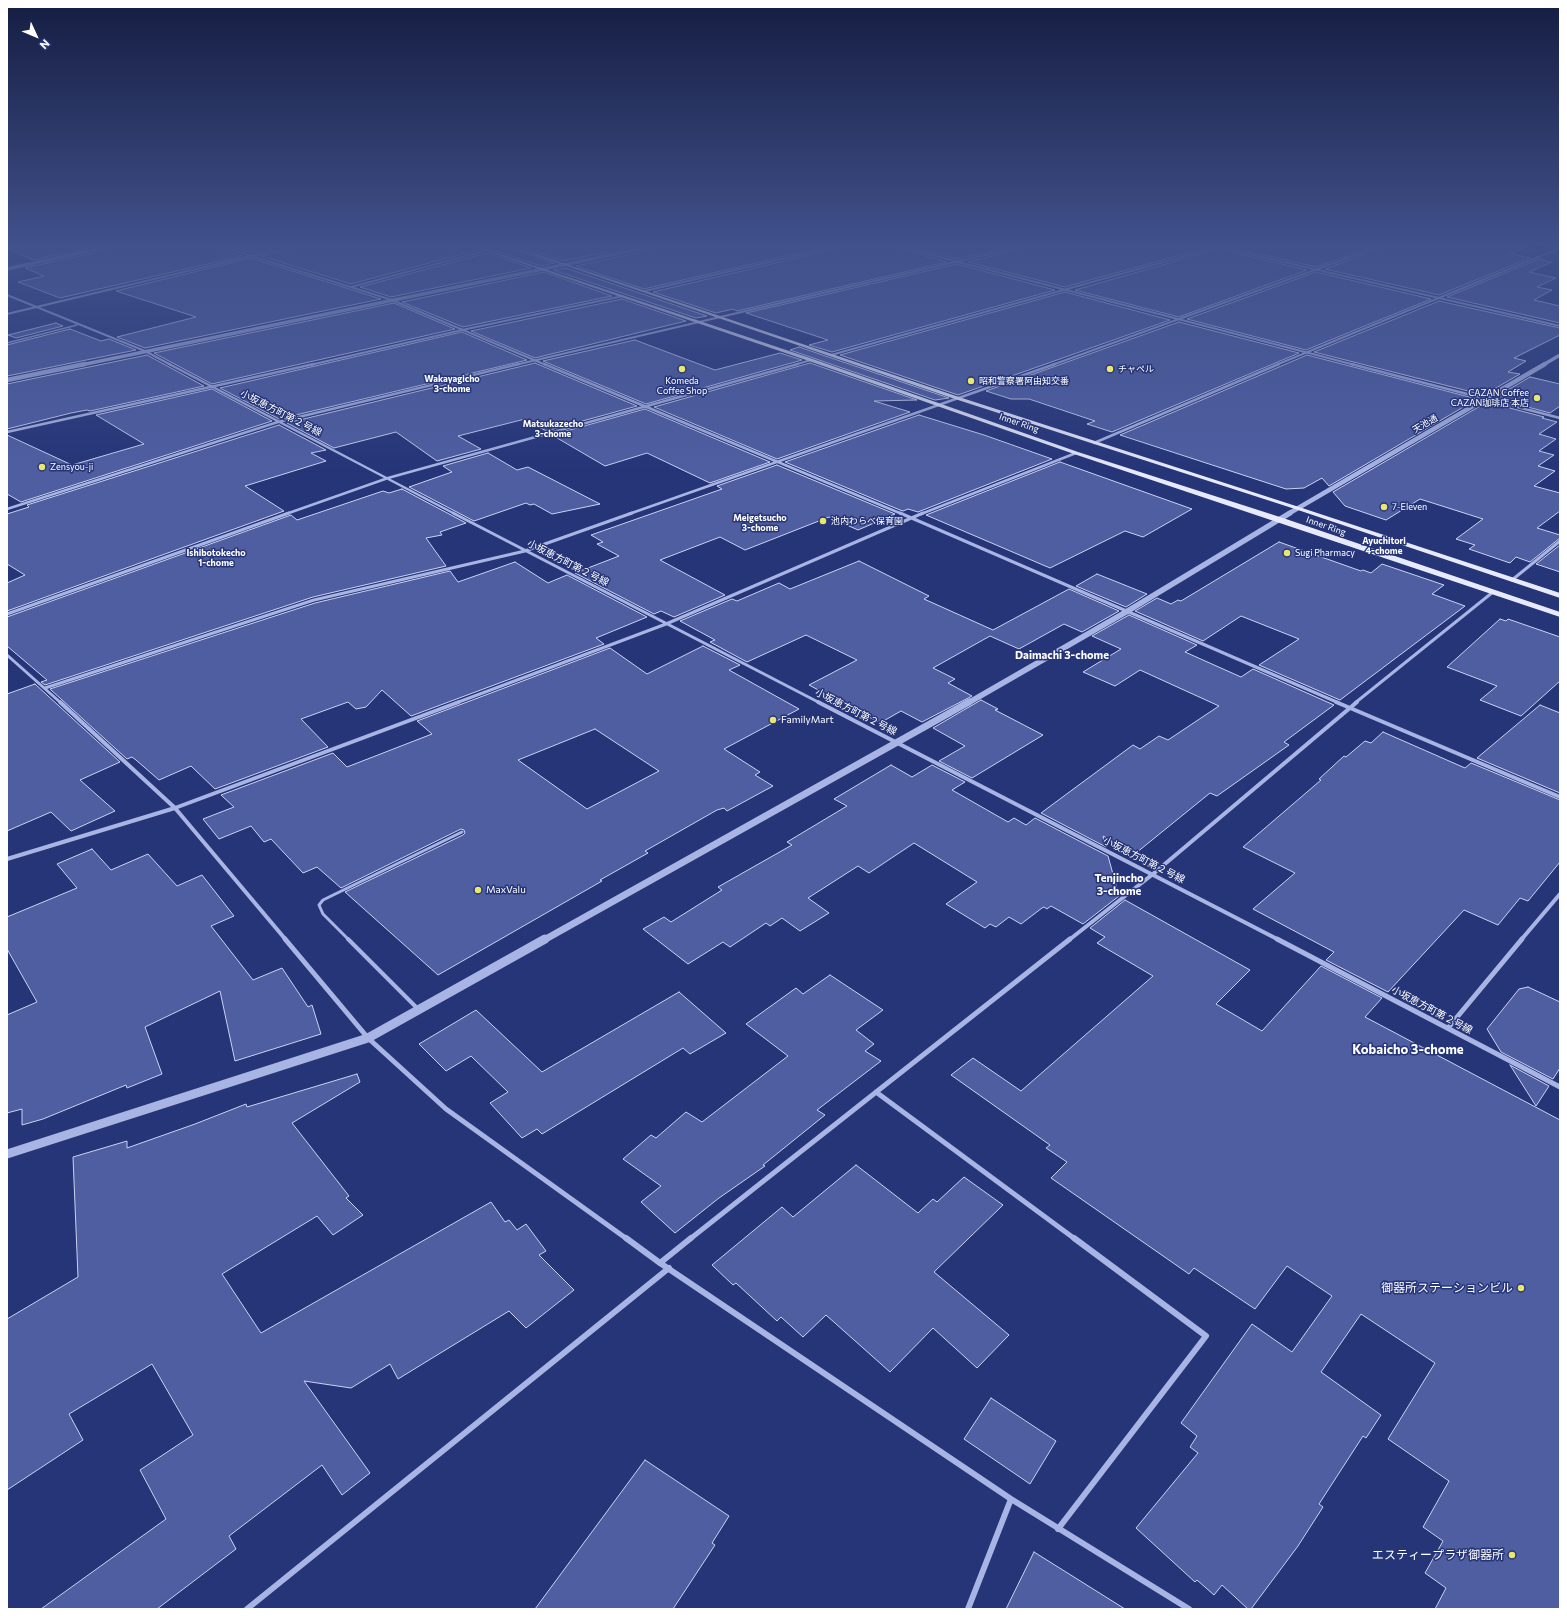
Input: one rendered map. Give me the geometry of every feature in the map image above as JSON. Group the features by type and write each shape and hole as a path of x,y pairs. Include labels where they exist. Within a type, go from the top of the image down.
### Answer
{"main road":[{"name":"Inner Ring","path":"730,321 957,398 1298,508 1560,596"},
{"name":"Inner Ring","path":"698,322 1076,453 1280,520 1560,615"}],"street":[{"name":"小坂恵方町第２号線","path":"69,321 144,351 525,551 1153,874 1560,1087"},
{"path":"7,380 288,321"},
{"path":"442,321 911,518 1126,612 1560,797"},
{"path":"7,432 503,321"},
{"path":"831,355 953,321"},
{"path":"45,688 314,600 525,551 1171,321"},
{"path":"1187,321 1560,418"},
{"path":"1094,443 1381,321"},
{"path":"1540,321 1560,326"},
{"path":"7,508 278,422 698,322"},
{"name":"天池通","path":"7,1154 368,1038 897,743 1126,612 1298,508 1560,355"},
{"path":"7,614 388,478 811,360"},
{"path":"7,859 175,808 666,624 911,518 1076,453"},
{"path":"1512,580 1560,541"},
{"path":"660,1263 1153,874 1350,707 1493,592"},
{"path":"7,655 175,808 368,1038 446,1109 660,1263 1011,1499 1189,1609"},
{"path":"1448,1028 1560,894"},
{"path":"876,1092 1206,1336 1058,1529"},
{"path":"247,1609 669,1268"},
{"path":"968,1609 1011,1499"}],"lane":[{"path":"7,343 77,325"},
{"path":"419,1010 323,914 319,906 322,900 462,832"}],"building":[{"path":"179,321 273,321 145,348 117,337"},
{"path":"306,321 437,321 455,329 212,384 154,353"},
{"path":"449,321 490,321 463,327"},
{"path":"516,321 684,321 535,358 471,331"},
{"path":"772,321 942,321 832,352 809,345 828,340"},
{"path":"960,321 1166,321 958,395 840,355"},
{"path":"1196,321 1376,321 1306,350"},
{"path":"1389,321 1530,321 1560,328 1560,335 1514,358 1526,361 1508,372 1520,374 1484,395 1314,352"},
{"path":"1179,322 1299,353 1112,432 1087,424 1095,421 1029,399 1011,399 986,391"},
{"path":"56,323 63,326 16,338 8,335"},
{"path":"70,329 101,341 109,339 136,350 7,376 7,345"},
{"path":"462,332 527,360 279,419 220,388"},
{"path":"635,340 715,370 780,353 802,360 646,404 543,361"},
{"path":"799,347 949,398 935,400 790,350"},
{"path":"147,355 204,386 90,411 87,410 71,413 7,429 7,384"},
{"path":"1307,355 1477,399 1329,486 1322,478 1304,488 1286,489 1120,435"},
{"path":"535,363 637,406 546,431 525,419 458,436 481,449 437,461 396,432 334,448 287,423"},
{"path":"810,363 917,400 874,401 910,412 777,459 654,407"},
{"path":"1530,377 1560,384 1560,406 1550,413 1494,398"},
{"path":"212,389 272,421 21,502 7,494 7,435 72,465 144,444 96,415"},
{"path":"1487,402 1544,417 1542,418 1557,422 1539,434 1556,439 1539,451 1554,455 1538,466 1555,471 1534,486 1560,493 1560,511 1537,528 1560,535 1560,538 1530,562 1516,557 1510,563 1469,549 1475,545 1456,539 1483,519 1420,499 1386,520 1345,506 1333,492"},
{"path":"645,409 770,462 710,483 647,453 605,466 552,435"},
{"path":"919,415 984,435 1052,459 918,512 908,509 903,511 900,510 785,462"},
{"path":"279,425 326,450 311,453 326,461 245,486 284,511 7,611 7,583 25,575 7,564 7,514 29,507 27,505"},
{"path":"488,453 517,470 528,467 600,504 552,514 534,504 530,505 526,503 474,521 409,487 452,472 443,466"},
{"path":"1060,462 1192,509 1143,537 1125,531 1050,568 926,515"},
{"path":"777,465 895,514 858,530 829,517 745,550 720,537 660,560 725,595 674,617 661,611 654,614 575,573 619,556 597,544 603,542 591,535 722,489 717,486"},
{"path":"402,489 466,523 440,532 442,535 426,538 446,566 313,597 45,685 41,682 47,680 7,646 7,617 291,515 297,520 383,491 389,493"},
{"path":"1279,542 1361,571 1363,570 1371,573 1382,564 1444,585 1432,594 1465,606 1340,700 1259,665 1299,639 1241,616 1203,641 1135,611 1157,598 1171,604 1178,600 1181,601"},
{"path":"1560,545 1560,572 1536,564"},
{"path":"859,561 929,596 924,599 993,630 1069,589 1119,611 1082,632 1064,624 1019,649 990,636 933,668 955,679 948,683 972,696 922,722 901,711 880,723 809,685 857,660 806,635 747,662 710,642 715,640 680,621 732,599 737,601 779,583 790,589"},
{"path":"515,562 548,583 567,575 647,617 596,638 604,644 411,716 382,690 366,707 356,709 348,702 301,719 328,747 215,789 191,766 159,780 132,757 127,759 50,689 315,603 450,571 458,582"},
{"path":"1097,574 1147,594 1126,607 1076,586"},
{"path":"1129,615 1197,645 1185,652 1241,677 1253,669 1334,705 1284,742 1289,745 1217,796 1210,793 1136,853 1103,836 1106,847 1041,813 1133,745 1140,749 1159,736 1168,740 1219,706 1140,670 1115,686 1083,672 1121,649 1092,636"},
{"path":"1500,619 1506,621 1508,619 1560,637 1560,681 1521,716 1480,700 1497,686 1447,667"},
{"path":"703,646 740,665 729,670 799,709 724,749 760,772 755,775 773,786 727,811 724,808 717,810 645,851 648,853 600,880 602,881 438,975 345,892 463,835 465,833 464,830 461,829 341,888 317,867 303,873 271,839 264,842 251,826 219,839 203,819 234,807 221,795 333,753 347,767 432,734 417,721 610,648 647,674","holes":["595,729 659,771 587,809 518,760"]},
{"path":"35,684 120,762 80,780 115,811 71,831 51,812 7,831 7,694"},
{"path":"981,700 998,709 995,710 1043,735 972,778 939,761 965,746 933,728"},
{"path":"1540,705 1560,713 1560,793 1477,758"},
{"path":"1383,732 1465,768 1471,763 1560,800 1560,862 1528,901 1520,898 1498,925 1464,910 1388,992 1326,960 1334,952 1253,909 1295,873 1243,847 1321,780 1319,779 1344,756 1346,757 1365,741 1371,743"},
{"path":"891,765 912,777 932,765 965,782 952,790 1008,822 1014,818 1026,825 1035,818 1108,856 1119,896 1083,924 1051,906 1047,909 1044,907 1042,908 1021,924 1009,917 996,927 990,924 985,928 946,904 977,882 914,843 869,873 858,866 808,898 829,913 800,931 782,918 770,926 766,923 730,947 723,942 688,964 643,929 664,917 671,922 722,890 718,887 792,845 787,842 847,806 834,799"},
{"path":"92,849 111,870 148,854 177,886 202,875 234,916 211,926 253,980 282,968 308,1007 312,1005 321,1034 235,1061 220,991 145,1027 162,1074 127,1088 126,1085 43,1119 22,1125 22,1109 7,1113 7,1015 37,1002 7,949 7,917 77,888 57,864"},
{"path":"1125,900 1250,970 1216,1004 1262,1031 1321,966 1382,998 1365,1017 1560,1120 1560,1609 1435,1609 1446,1588 1425,1573 1443,1541 1423,1527 1449,1481 1388,1439 1435,1363 1361,1314 1321,1372 1381,1415 1366,1438 1363,1436 1319,1504 1323,1507 1298,1546 1251,1609 1248,1609 1222,1585 1214,1595 1197,1580 1195,1582 1136,1528 1198,1453 1190,1447 1197,1436 1181,1423 1252,1324 1292,1352 1332,1296 1287,1266 1255,1309 1194,1268 1189,1274 1051,1178 1067,1162 1046,1148 1050,1145 951,1075 973,1058 1021,1091 1153,976 1097,943 1105,937 1090,928"},
{"path":"830,975 883,1010 856,1030 874,1044 865,1051 881,1061 817,1110 825,1115 763,1165 765,1166 719,1198 675,1233 641,1202 661,1186 623,1159 651,1135 656,1138 686,1112 702,1122 788,1056 746,1024 796,988 803,994"},
{"path":"1528,987 1560,1002 1560,1068 1553,1079 1501,1052 1487,1029 1519,989"},
{"path":"679,992 726,1033 690,1054 683,1048 542,1134 537,1129 522,1138 490,1103 508,1092 471,1056 446,1071 419,1044 476,1010 542,1072"},
{"path":"1510,1065 1549,1086 1536,1106"},
{"path":"357,1074 360,1082 292,1123 349,1196 346,1198 363,1215 333,1235 317,1216 222,1274 261,1333 491,1202 505,1222 509,1220 517,1230 526,1224 546,1251 539,1255 574,1290 526,1328 509,1311 398,1379 390,1364 351,1388 304,1381 370,1473 342,1495 322,1465 229,1536 236,1549 157,1609 41,1609 166,1519 140,1470 193,1435 152,1364 69,1414 83,1440 7,1490 7,1319 78,1277 73,1157 127,1141 127,1148 246,1104 247,1107"},
{"path":"856,1165 918,1213 933,1199 937,1202 964,1177 1003,1205 934,1272 1009,1335 977,1368 933,1328 890,1372 826,1315 803,1337 781,1317 777,1321 736,1283 733,1285 712,1265 782,1207 793,1217"},
{"path":"991,1398 1056,1441 1030,1484 964,1439"},
{"path":"645,1460 729,1516 712,1543 715,1545 673,1609 535,1609"},
{"path":"1034,1552 1125,1609 1006,1609"}],"place":[{"name":"Komeda Coffee Shop","path":"682,369"},
{"name":"チャペル","path":"1110,369"},
{"name":"昭和警察署阿由知交番","path":"971,381"},
{"name":"CAZAN Coffee CAZAN珈琲店 本店","path":"1537,398"},
{"name":"Zensyou-ji","path":"42,467"},
{"name":"7-Eleven","path":"1384,507"},
{"name":"池内わらべ保育園","path":"823,521"},
{"name":"Sugi Pharmacy","path":"1287,553"},
{"name":"FamilyMart","path":"773,720"},
{"name":"MaxValu","path":"478,890"},
{"name":"御器所ステーションビル","path":"1521,1288"},
{"name":"エスティープラザ御器所","path":"1512,1555"}],"district":[{"name":"Wakayagicho 3-chome","path":"452,384"},
{"name":"Matsukazecho 3-chome","path":"553,430"},
{"name":"Meigetsucho 3-chome","path":"760,524"},
{"name":"Ayuchitori 4-chome","path":"1384,546"},
{"name":"Ishibotokecho 1-chome","path":"216,558"},
{"name":"Daimachi 3-chome","path":"1062,655"},
{"name":"Tenjincho 3-chome","path":"1119,884"},
{"name":"Kobaicho 3-chome","path":"1408,1050"}]}
